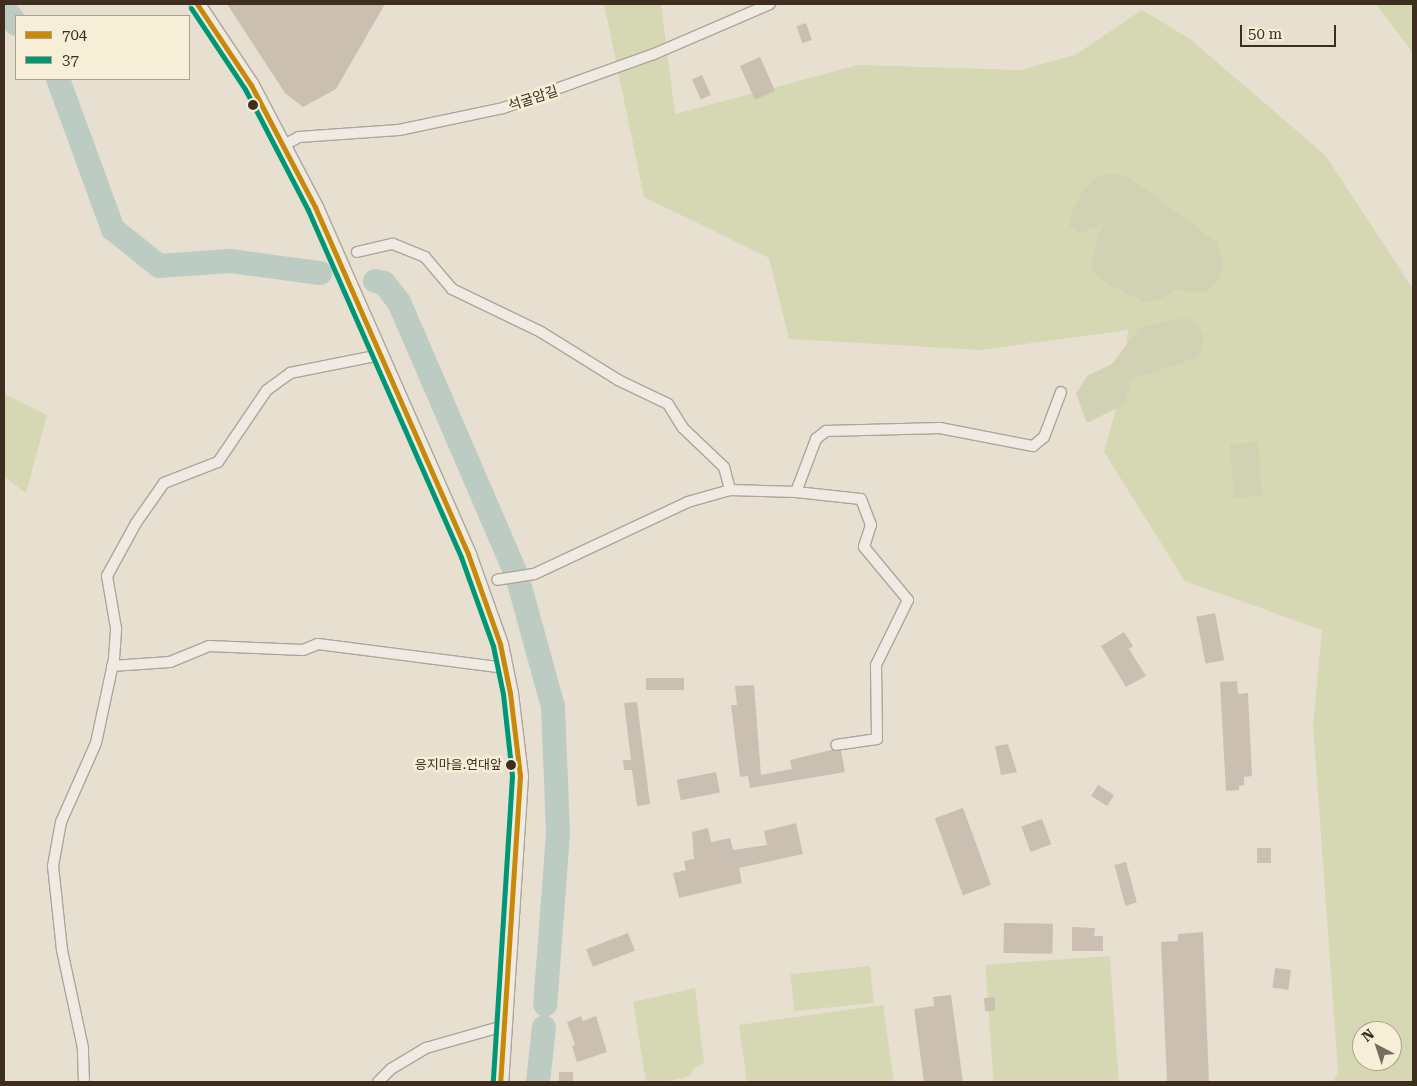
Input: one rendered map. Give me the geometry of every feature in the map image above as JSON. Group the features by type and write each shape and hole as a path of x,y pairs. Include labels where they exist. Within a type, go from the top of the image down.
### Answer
{"street":[{"path":"197,4 251,84 284,144 468,554 492,619 505,668 520,776 500,1082"},
{"name":"석굴암길","path":"284,144 299,137 399,130 504,108 654,54 770,4"},
{"path":"357,252 393,244 425,257 452,289 541,332 618,380 668,404 683,428 724,467 730,490"},
{"path":"84,1082 83,1048 62,950 53,866 61,822 96,743 112,666 116,628 107,576 136,523 164,483 218,462 267,390 290,373 380,355"},
{"path":"796,492 816,439 826,431 940,428 1033,446 1044,437 1061,392"},
{"path":"498,580 534,574 688,502 730,490 796,492 860,499 871,525 864,547 908,600 876,665 877,739 836,745"},
{"path":"112,666 170,662 209,646 303,650 318,644 505,668"},
{"path":"378,1082 391,1070 426,1048 504,1026"}],"green space":[{"path":"604,4 661,4 675,114 858,65 1020,70 1075,55 1142,10 1190,39 1326,156 1413,289 1413,1082 1333,1082 1338,1072 1313,725 1322,630 1185,581 1104,452 1124,380 1128,330 982,350 789,339 769,258 644,197"},
{"path":"1376,4 1413,4 1413,53"},
{"path":"1111,173 1128,177 1217,242 1224,265 1218,279 1207,291 1190,293 1177,289 1162,298 1144,302 1105,282 1090,268 1102,224 1080,233 1070,227 1073,209 1083,191 1097,177"},
{"path":"1186,318 1198,324 1204,336 1199,357 1131,379 1125,404 1087,423 1076,394 1087,376 1112,364 1140,327"},
{"path":"4,394 47,415 26,493 4,477"},
{"path":"1258,442 1262,496 1234,498 1230,444"},
{"path":"1110,956 1119,1082 994,1082 985,965"},
{"path":"870,966 874,1003 794,1011 790,974"},
{"path":"695,988 704,1063 694,1068 690,1076 666,1082 646,1082 633,1002"},
{"path":"883,1005 894,1082 747,1082 739,1025"}],"building":[{"path":"227,4 385,4 336,89 303,107 285,93"},
{"path":"806,23 812,40 802,43 797,26"},
{"path":"760,57 775,91 755,100 740,66"},
{"path":"702,75 711,95 701,100 692,79"},
{"path":"1215,613 1224,660 1206,664 1196,617"},
{"path":"1124,632 1133,646 1129,649 1146,676 1126,687 1101,646"},
{"path":"646,678 684,678 684,690 646,690"},
{"path":"1237,681 1238,694 1248,693 1252,776 1244,777 1244,785 1239,786 1239,790 1226,791 1220,682"},
{"path":"754,685 761,775 792,769 790,760 831,750 841,751 845,772 750,788 748,776 740,777 731,705 737,705 735,686"},
{"path":"637,702 650,804 637,806 632,770 624,770 623,760 631,760 624,703"},
{"path":"1008,744 1017,772 1001,775 995,746"},
{"path":"716,772 720,793 681,800 677,780"},
{"path":"1098,785 1114,795 1107,806 1091,796"},
{"path":"963,808 991,885 963,895 935,818"},
{"path":"1042,819 1051,844 1031,852 1021,827"},
{"path":"796,823 803,854 739,868 742,883 679,898 673,873 686,870 684,861 694,859 692,832 708,828 711,842 730,838 733,850 767,845 764,831"},
{"path":"1257,848 1271,848 1271,863 1257,863"},
{"path":"1126,862 1137,903 1125,906 1114,865"},
{"path":"1004,923 1053,924 1052,954 1003,953"},
{"path":"1072,927 1095,928 1094,936 1103,936 1103,951 1072,951"},
{"path":"1203,932 1209,1082 1167,1082 1161,942 1178,941 1178,934"},
{"path":"628,933 635,951 593,967 586,949"},
{"path":"1275,968 1291,970 1288,990 1273,988"},
{"path":"951,995 963,1082 924,1082 914,1009 934,1006 933,997"},
{"path":"995,997 995,1011 985,1011 984,998"},
{"path":"581,1016 583,1021 596,1016 607,1052 577,1062 572,1046 575,1045 567,1022"},
{"path":"559,1072 573,1072 573,1082 559,1082"}],"waterway":[{"path":"4,8 15,23"},
{"path":"58,80 113,229 159,266 230,261 320,273"},
{"path":"375,281 384,283 399,302 517,576 553,707 558,834 545,1005"},
{"path":"538,1082 544,1027"}],"transit line":[{"name":"704","path":"197,4 251,85 315,207 468,554 500,644 510,693 520,776 500,1082"},
{"name":"37","path":"191,8 245,89 308,210 461,557 493,646 503,694 512,776 493,1082"}],"place":[{"name":"응지마을.연대앞","path":"511,765"}]}
